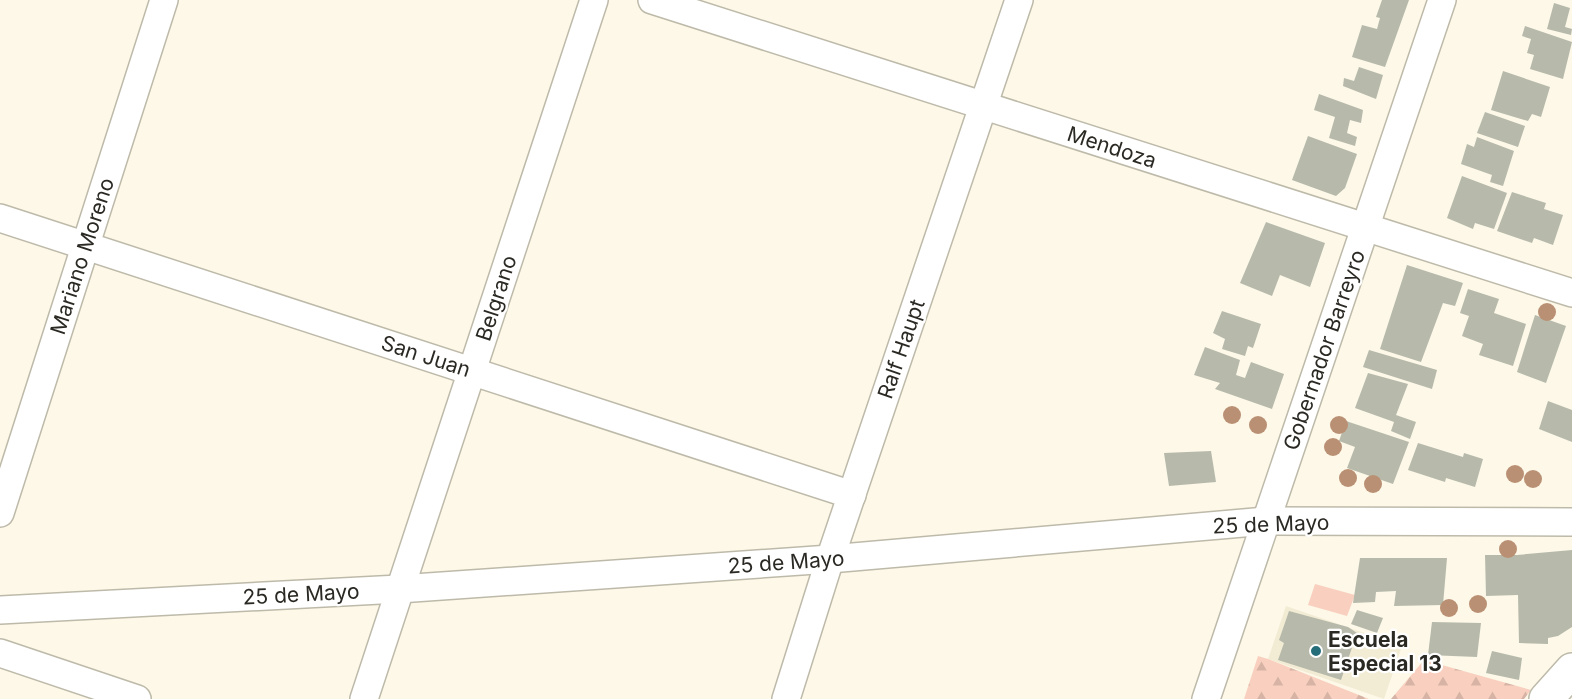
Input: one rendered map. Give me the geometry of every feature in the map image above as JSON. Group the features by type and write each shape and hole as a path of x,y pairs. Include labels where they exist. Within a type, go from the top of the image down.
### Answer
{"street":[{"name":"Mariano Moreno","path":"0,513 164,0"},
{"name":"Belgrano","path":"364,699 594,0"},
{"name":"Mendoza","path":"652,0 1572,293"},
{"name":"Ralf Haupt","path":"786,699 830,559 1019,0"},
{"name":"Gobernador Barreyro","path":"1206,699 1442,0"},
{"name":"San Juan","path":"0,218 852,495"},
{"name":"25 de Mayo","path":"0,610 399,589 830,559 1266,521 1572,522"},
{"path":"0,653 137,699"}],"shaded area":[{"path":"1286,606 1402,646 1384,699 1268,659"}],"green space":[{"path":"1315,584 1355,595 1347,616 1308,605"},
{"path":"1258,656 1268,659 1369,699 1244,699"},
{"path":"1424,660 1531,690 1524,699 1391,699"}],"building":[{"path":"1382,0 1409,0 1385,67 1352,57 1362,25 1377,29 1380,18 1376,17"},
{"path":"1554,3 1570,8 1565,27 1572,29 1571,35 1547,29"},
{"path":"1525,26 1572,42 1563,79 1530,69 1534,55 1527,53 1531,39 1522,36"},
{"path":"1359,67 1383,75 1376,99 1343,86 1344,78 1354,81"},
{"path":"1503,71 1550,87 1541,117 1532,114 1528,121 1491,110"},
{"path":"1319,94 1363,110 1361,123 1350,120 1347,133 1357,137 1355,146 1329,138 1335,117 1314,110"},
{"path":"1485,112 1525,126 1518,147 1477,133"},
{"path":"1308,136 1357,154 1345,188 1336,196 1292,180"},
{"path":"1477,137 1514,151 1503,186 1490,182 1492,175 1461,164 1467,144 1474,147"},
{"path":"1462,176 1507,193 1494,229 1475,223 1473,229 1447,218"},
{"path":"1512,192 1546,203 1544,209 1563,215 1553,245 1534,238 1532,243 1497,231"},
{"path":"1266,222 1325,243 1310,287 1280,275 1272,296 1240,283"},
{"path":"1407,265 1463,283 1455,306 1443,303 1421,362 1380,349"},
{"path":"1468,289 1499,299 1494,313 1526,324 1513,366 1479,355 1483,344 1462,336 1469,316 1460,313"},
{"path":"1222,311 1261,324 1253,348 1248,346 1245,356 1222,349 1225,339 1213,333"},
{"path":"1535,315 1566,326 1546,383 1517,372"},
{"path":"1205,347 1240,360 1236,375 1245,378 1251,362 1284,374 1272,409 1215,389 1220,383 1194,375"},
{"path":"1369,350 1437,370 1432,389 1363,367"},
{"path":"1368,373 1408,384 1396,415 1416,422 1410,439 1391,431 1394,422 1355,408"},
{"path":"1548,401 1572,410 1572,442 1539,429"},
{"path":"1346,421 1409,442 1393,484 1347,468 1355,447 1339,441"},
{"path":"1418,443 1463,457 1464,453 1483,459 1475,487 1446,478 1445,482 1408,470"},
{"path":"1211,451 1216,482 1169,486 1164,453"},
{"path":"1572,550 1572,627 1558,636 1548,638 1548,644 1519,643 1518,595 1486,596 1485,555 1517,555"},
{"path":"1360,558 1447,558 1443,605 1394,606 1396,591 1376,592 1375,602 1353,603"},
{"path":"1357,610 1383,618 1377,633 1351,624"},
{"path":"1289,611 1348,627 1357,633 1341,680 1278,660 1284,643 1279,640"},
{"path":"1432,622 1481,623 1477,657 1428,655"},
{"path":"1492,651 1522,658 1519,680 1486,673"}],"place":[{"name":"Escuela Especial 13","path":"1316,651"}]}
